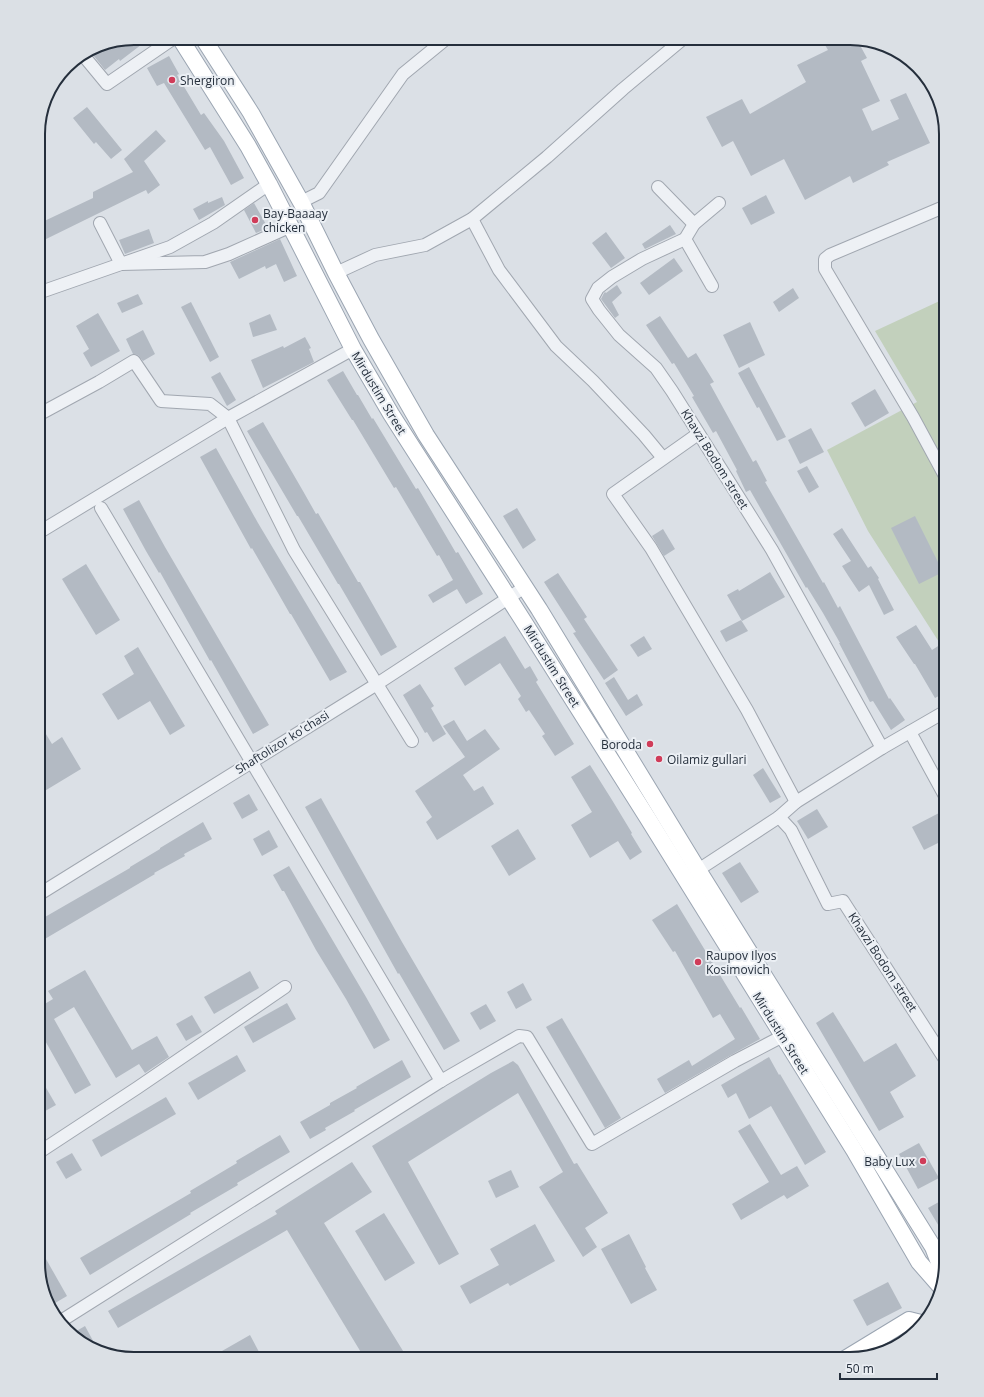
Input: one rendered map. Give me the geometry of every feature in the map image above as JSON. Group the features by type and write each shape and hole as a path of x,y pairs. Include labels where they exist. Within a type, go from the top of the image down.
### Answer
{"main road":[{"name":"Mirdustim Street","path":"184,45 248,146 291,226 353,349 395,420 854,1150 919,1262 937,1282"},
{"name":"Mirdustim Street","path":"207,45 251,113 301,202 371,339 426,435 524,587 933,1247 939,1263"},
{"path":"283,212 301,202"},
{"path":"858,1351 909,1320 917,1322"}],"street":[{"path":"86,59 107,84 164,45"},
{"path":"301,202 320,193 403,74 438,45"},
{"path":"336,273 375,255 425,245 472,219 547,157 623,89 676,45"},
{"path":"45,291 170,247 213,224 269,184"},
{"path":"658,187 694,224"},
{"path":"712,286 685,239 694,224 719,203"},
{"path":"939,209 830,255 825,259 825,269 913,417 939,465"},
{"path":"472,219 499,270 556,346 593,381 644,435 663,458"},
{"path":"100,223 121,264"},
{"path":"121,264 205,262 229,254 291,226"},
{"name":"Khavzi Bodom street","path":"685,239 642,259 612,277 598,288 592,299 619,334 656,368 772,550 882,748"},
{"path":"45,529 228,418 353,349"},
{"path":"45,411 134,361 161,401 210,404 228,418 294,550 412,741"},
{"path":"698,434 613,494 650,548 747,710 796,802"},
{"path":"101,508 441,1081"},
{"name":"Shaftolizor ko'chasi","path":"45,891 377,684 524,587"},
{"path":"698,870 779,817 796,802 882,748 939,715"},
{"path":"910,732 939,785"},
{"name":"Khavzi Bodom street","path":"779,817 790,830 828,904 843,901 939,1050"},
{"path":"45,1148 137,1088 285,987"},
{"path":"65,1319 441,1081 519,1036 527,1037 592,1144 735,1061 783,1036"}],"green space":[{"path":"939,301 939,642 868,531 827,450 917,402 875,331"}],"building":[{"path":"141,45 120,61 119,59 105,70 93,55 111,48"},
{"path":"825,45 860,46 867,58 861,61 880,101 862,109 872,131 899,119 890,100 906,93 930,143 887,162 889,165 853,183 850,176 805,200 784,159 751,176 733,141 722,147 706,117 742,99 750,114 806,82 797,65 828,50"},
{"path":"169,56 179,74 177,75 201,115 204,113 224,141 244,178 231,185 210,147 205,150 164,83 157,86 147,68"},
{"path":"87,107 122,150 111,159 96,142 94,144 73,118"},
{"path":"156,130 166,141 144,161 160,185 148,194 146,190 45,240 45,221 93,198 93,192 133,172 124,159"},
{"path":"766,195 775,213 751,225 742,208"},
{"path":"222,197 225,205 199,220 193,209 208,201 208,203"},
{"path":"254,203 268,228 256,233 244,210"},
{"path":"670,225 676,234 645,249 642,244"},
{"path":"149,229 154,243 125,254 119,240"},
{"path":"606,232 625,258 611,268 592,243"},
{"path":"280,239 297,276 284,282 276,264 266,269 265,266 239,279 230,262"},
{"path":"674,258 683,271 649,295 640,283"},
{"path":"617,285 622,293 612,302 619,315 615,318 601,299 605,292 606,293"},
{"path":"793,288 799,298 779,312 773,302"},
{"path":"138,294 143,304 122,313 117,303"},
{"path":"191,302 219,357 210,362 181,307"},
{"path":"98,313 120,351 91,367 83,353 89,349 76,326"},
{"path":"270,314 277,330 253,337 249,323"},
{"path":"660,316 688,358 696,353 714,382 710,384 753,462 756,460 767,481 765,482 838,608 840,606 889,699 890,698 905,720 891,730 873,701 870,702 840,643 807,587 806,588 750,490 746,492 736,471 737,470 716,431 713,433 692,397 694,396 674,363 672,364 646,325"},
{"path":"750,322 765,355 739,368 723,335"},
{"path":"143,330 155,354 143,361 138,355 133,354 126,339"},
{"path":"305,337 311,348 309,349 314,362 263,388 251,360 283,346 284,348"},
{"path":"749,367 786,437 777,441 759,407 757,408 738,373"},
{"path":"343,371 416,489 418,488 456,553 458,552 483,594 466,604 457,589 433,603 428,595 453,580 439,555 437,556 396,487 394,488 327,380"},
{"path":"220,372 236,400 227,406 211,377"},
{"path":"875,389 889,413 865,427 851,403"},
{"path":"263,422 316,514 318,513 397,647 381,656 247,431"},
{"path":"811,428 824,452 800,464 788,440"},
{"path":"216,448 258,523 347,672 330,681 252,548 251,549 200,457"},
{"path":"807,466 819,487 809,493 797,471"},
{"path":"139,500 269,725 253,734 123,509"},
{"path":"517,508 536,540 523,549 503,516"},
{"path":"915,516 939,564 939,574 919,584 891,528"},
{"path":"842,528 868,568 871,566 879,578 878,579 894,610 884,615 869,585 859,592 842,566 851,561 833,534"},
{"path":"663,529 675,549 664,556 652,536"},
{"path":"86,564 120,620 96,635 62,579"},
{"path":"770,572 785,597 742,621 727,595 738,589 739,591"},
{"path":"558,573 587,617 584,619 618,670 604,680 573,633 576,632 544,582"},
{"path":"741,620 748,631 726,642 720,631"},
{"path":"916,625 932,650 939,646 939,696 935,698 915,664 896,637"},
{"path":"505,636 525,669 530,666 538,680 536,682 574,744 555,756 542,736 545,734 529,710 526,712 518,699 521,696 500,663 465,686 454,668"},
{"path":"644,636 652,649 638,657 630,645"},
{"path":"138,647 185,726 170,735 150,701 118,720 102,694 134,674 124,656"},
{"path":"614,677 628,700 637,694 643,705 626,716 605,683"},
{"path":"420,684 434,706 431,708 446,734 433,742 427,732 425,733 403,695"},
{"path":"454,720 467,741 485,729 500,749 463,775 474,791 483,786 494,804 437,840 426,822 432,817 415,791 465,757 443,726"},
{"path":"45,732 52,744 62,737 81,769 45,791"},
{"path":"590,765 642,852 630,860 618,841 590,858 571,825 592,812 571,777"},
{"path":"763,768 781,797 770,803 753,775"},
{"path":"249,794 258,810 242,819 233,803"},
{"path":"321,798 460,1041 444,1050 399,973 398,974 305,807"},
{"path":"817,809 828,827 808,839 797,821"},
{"path":"939,813 939,842 924,850 912,827"},
{"path":"203,822 212,839 184,854 185,856 45,939 45,917 130,868"},
{"path":"518,829 536,859 509,876 491,846"},
{"path":"269,830 278,847 262,856 253,839"},
{"path":"740,862 759,892 741,903 722,873"},
{"path":"289,866 390,1040 374,1049 316,950 284,891 282,891 273,875"},
{"path":"677,904 760,1039 665,1093 657,1079 689,1060 692,1066 735,1039 720,1014 713,1018 675,951 673,952 652,920"},
{"path":"85,970 132,1050 157,1036 169,1057 145,1073 139,1064 116,1078 74,1007 54,1019 91,1085 75,1094 45,1040 45,1004 53,999 48,991"},
{"path":"250,971 259,988 214,1014 204,997"},
{"path":"523,983 532,1000 516,1009 507,992"},
{"path":"287,1003 296,1019 253,1043 244,1027"},
{"path":"486,1004 496,1021 480,1030 470,1013"},
{"path":"833,1012 864,1062 896,1043 916,1076 890,1092 904,1117 879,1131 816,1023"},
{"path":"192,1015 202,1032 186,1041 176,1024"},
{"path":"562,1018 621,1118 605,1128 546,1027"},
{"path":"237,1055 246,1071 198,1100 188,1083"},
{"path":"769,1057 826,1152 805,1165 771,1106 749,1119 736,1093 728,1098 721,1085"},
{"path":"402,1060 411,1077 354,1110 355,1111 325,1128 326,1130 310,1139 300,1122"},
{"path":"513,1061 518,1065 574,1164 577,1163 608,1213 585,1228 597,1247 583,1257 539,1187 563,1172 518,1093 408,1162 459,1254 439,1265 372,1146"},
{"path":"45,1086 56,1105 45,1111"},
{"path":"166,1097 176,1114 101,1157 92,1140"},
{"path":"750,1124 781,1175 797,1166 809,1186 787,1199 784,1195 741,1220 732,1204 769,1182 738,1131"},
{"path":"280,1135 290,1152 237,1183 238,1185 90,1275 80,1258 191,1193 190,1191 237,1163 236,1161"},
{"path":"919,1143 939,1178 918,1189 899,1154"},
{"path":"72,1153 82,1170 66,1179 56,1162"},
{"path":"352,1162 372,1192 324,1223 404,1352 361,1352 287,1230 118,1328 108,1311 277,1214 275,1211"},
{"path":"511,1170 519,1187 496,1198 488,1181"},
{"path":"939,1202 939,1226 928,1208"},
{"path":"384,1213 415,1263 385,1281 355,1231"},
{"path":"535,1224 555,1261 510,1286 508,1283 470,1304 460,1286 499,1265 490,1249"},
{"path":"629,1234 657,1290 631,1304 601,1249"},
{"path":"45,1257 67,1296 55,1303 48,1286"},
{"path":"888,1282 902,1308 867,1326 853,1300"},
{"path":"85,1326 94,1342 80,1334 77,1331"},
{"path":"250,1335 259,1352 220,1352"}],"place":[{"name":"Shergiron","path":"172,80"},
{"name":"Bay-Baaaay chicken","path":"255,220"},
{"name":"Boroda","path":"650,744"},
{"name":"Oilamiz gullari","path":"659,759"},
{"name":"Raupov Ilyos Kosimovich","path":"698,962"},
{"name":"Baby Lux","path":"923,1161"}]}
